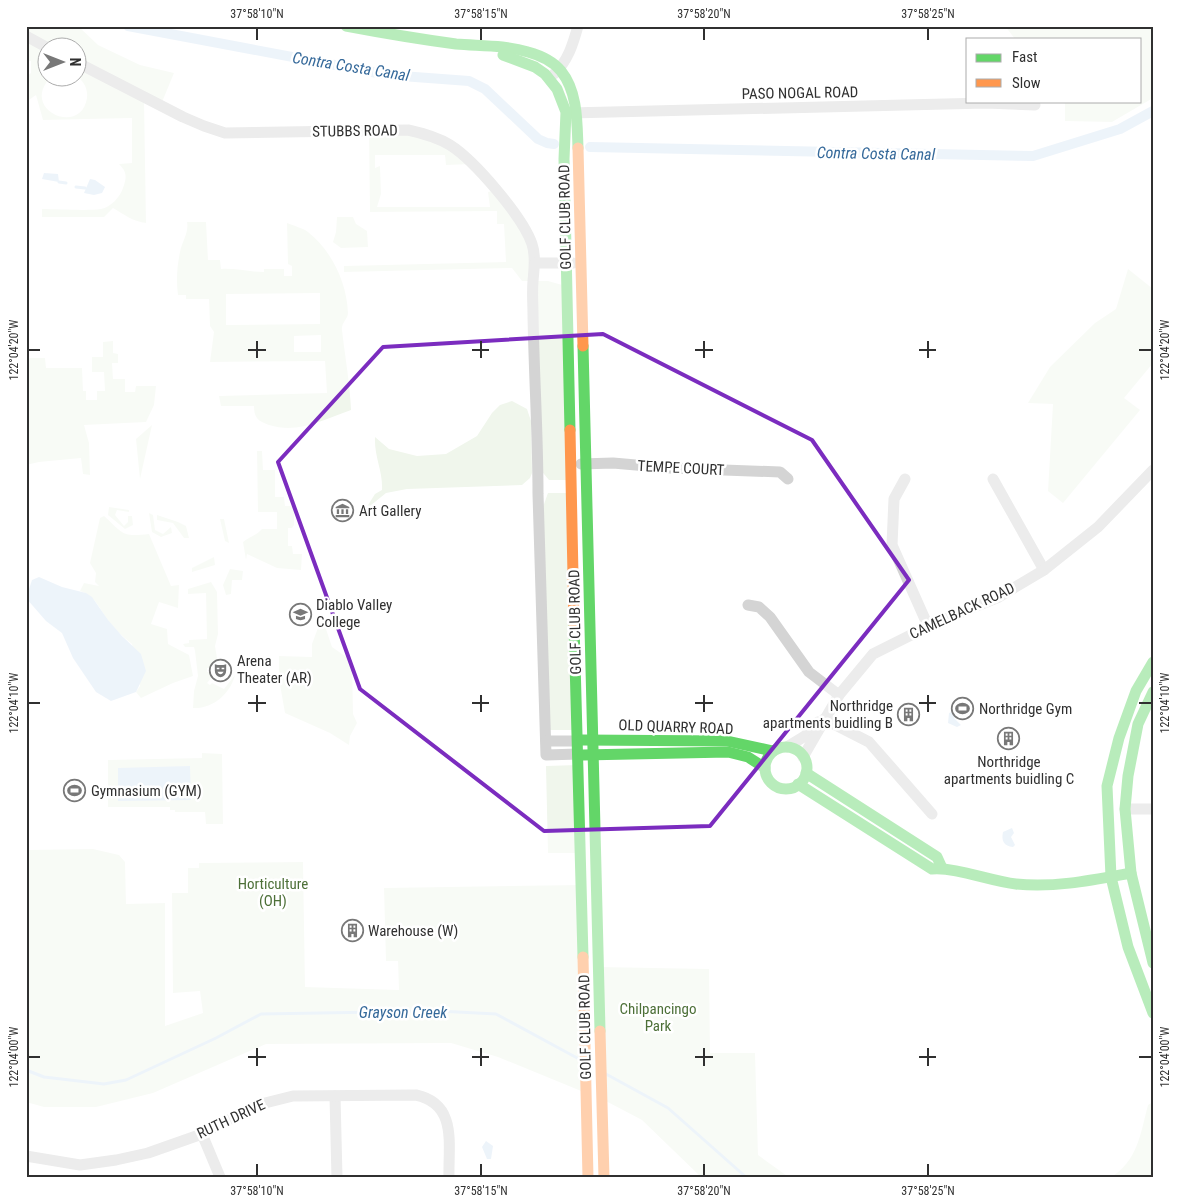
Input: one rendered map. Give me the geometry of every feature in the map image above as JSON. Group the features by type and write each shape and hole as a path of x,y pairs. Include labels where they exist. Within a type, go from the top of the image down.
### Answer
{"street":[{"path":"346,26 409,38 528,51 542,56 560,69"},
{"path":"550,78 560,69 571,51 578,26"},
{"path":"26,36 38,43"},
{"path":"472,45 492,53 517,59 535,67 550,78 571,113"},
{"name":"STUBBS ROAD","path":"88,68 182,117 225,133 408,130 429,135 451,145 496,190 518,217 532,244 535,263 532,295 539,454 546,754 578,754"},
{"name":"GOLF CLUB ROAD","path":"560,69 570,89 581,263 604,1178"},
{"name":"PASO NOGAL ROAD","path":"571,113 986,103 1036,105"},
{"name":"GOLF CLUB ROAD","path":"571,113 564,159 588,1178"},
{"path":"535,263 581,263"},
{"name":"TEMPE COURT","path":"571,465 613,463 670,468 780,472 788,479"},
{"name":"CAMELBACK ROAD","path":"803,757 839,695 874,654 928,626 996,598 1044,570 1098,527 1153,470"},
{"path":"905,479 894,499 892,544 928,626"},
{"path":"993,479 1044,570"},
{"path":"748,604 759,607 770,616 809,672 839,695"},
{"path":"1153,662 1136,691 1119,738 1107,786 1111,877 1128,947 1150,1000 1153,1013"},
{"path":"1153,692 1138,724 1128,776 1125,809 1131,873 1153,963"},
{"path":"824,719 869,742 932,814"},
{"name":"CAMELBACK ROAD","path":"787,747 805,736 815,725 824,719"},
{"path":"546,742 578,740"},
{"name":"OLD QUARRY ROAD","path":"578,740 727,742 773,751 787,747"},
{"path":"787,747 799,752 805,762 806,773 798,784 932,869 942,868 1018,885 1074,884 1131,873"},
{"path":"765,768 766,762 773,751"},
{"name":"OLD QUARRY ROAD","path":"578,754 593,756 728,752 749,756 759,761 765,768 768,780 778,787 787,789 798,784"},
{"path":"806,773 937,857 942,868"},
{"path":"1125,809 1153,809"},
{"name":"RUTH DRIVE","path":"26,1156 80,1165 148,1153 202,1134 257,1105 274,1099 293,1096 416,1095 426,1097 438,1105 448,1124 449,1178"},
{"path":"335,1096 337,1178"},
{"path":"202,1134 220,1178"}],"highlighted area":[{"path":"603,334 812,440 909,580 710,826 544,831 360,689 278,462 383,347"}],"green space":[{"path":"26,26 78,26 98,45 140,65 174,73 160,107 144,99 146,223 133,219 113,208 104,217 42,217 42,209 101,209 115,201 122,191 126,178 124,170 119,164 132,163 132,118 43,120 36,95 26,102 26,77 31,73 31,61 26,61"},
{"path":"1005,26 1153,26 1153,98 1112,122 1065,121 1064,102 1142,102 1142,38 1014,38"},
{"path":"369,131 429,135 472,164 446,165 445,155 375,155 375,168 380,166 381,194 377,207 490,207 488,192 496,190 532,244 533,281 522,281 512,268 344,272 344,266 506,262 504,224 497,224 497,211 370,212"},
{"path":"337,217 353,217 356,224 367,231 368,247 341,248 333,242"},
{"path":"187,222 206,222 208,260 220,260 221,269 264,272 264,269 284,269 284,276 292,276 292,266 288,264 287,223 301,228 317,240 337,268 345,290 348,313 342,330 351,410 310,425 290,428 262,422 256,416 254,406 221,406 219,396 327,393 325,361 210,362 214,332 210,326 209,299 186,299 186,295 178,295 178,263","holes":["320,293 320,324 226,325 226,294","321,335 321,352 294,352 294,336"]},
{"path":"1128,269 1153,289 1153,363 1124,398 1140,410 1063,503 1048,491 1053,404 1028,403 1050,367 1095,323 1116,309"},
{"path":"533,281 548,281 566,286 571,480 549,480 539,468"},
{"path":"113,341 113,353 118,354 118,363 112,363 113,379 125,379 125,392 135,392 136,386 156,386 154,405 146,422 84,425 89,443 90,475 83,474 81,458 26,465 26,362 30,358 45,358 46,368 82,368 83,391 86,391 86,400 97,400 97,391 105,391 104,372 92,372 92,357 103,357 103,342"},
{"path":"512,401 527,409 531,421 532,473 530,478 522,485 407,489 386,493 365,510 375,494 382,490 375,437 389,449 417,456 446,454 477,436 492,413 500,405"},
{"path":"152,425 140,479 136,439"},
{"path":"257,451 262,451 263,470 275,470 275,497 284,497 285,506 294,506 294,525 292,528 288,528 288,546 292,546 293,554 302,554 301,570 277,568 247,554 246,560 243,542 262,529 277,529 277,512 258,512"},
{"path":"548,493 572,493 577,730 545,730 539,518"},
{"path":"109,507 129,510 129,512 117,510 115,515 124,526 128,522 128,516 132,516 133,525 125,529 108,515"},
{"path":"149,513 153,515 155,530 163,534 171,527 172,533 161,537 152,532"},
{"path":"157,515 186,526 189,538 184,538 173,523 157,520"},
{"path":"104,516 124,533 133,535 149,534 171,586 179,585 178,608 159,602 151,624 167,629 168,644 189,655 193,676 141,698 136,692 140,686 132,644 109,622 94,600 80,591 84,583 99,586 95,582 96,573 90,563 100,518"},
{"path":"220,519 224,519 229,543 225,541"},
{"path":"214,557 215,565 192,572 192,568"},
{"path":"230,569 243,571 242,580 232,580 231,594 226,595 223,585"},
{"path":"211,582 217,592 218,634 215,646 217,658 210,668 207,668 207,672 212,677 207,683 210,685 212,683 224,689 235,675 233,682 220,699 207,706 193,708 194,691 198,676 195,651 194,647 185,647 183,644 189,643 189,640 207,639 206,593 188,594 188,589"},
{"path":"322,617 332,647 352,661 353,714 357,723 350,736 349,745 330,733 285,713 279,679 279,656 312,657 312,644"},
{"path":"202,753 222,754 223,824 206,824 205,812 175,812 175,810 170,810 170,807 108,807 108,760 202,758"},
{"path":"578,765 580,853 548,853 546,766"},
{"name":"Horticulture (OH)","path":"93,849 119,855 125,862 126,904 165,903 165,1026 203,1013 200,991 173,993 172,893 188,893 188,868 199,868 199,863 303,862 305,987 399,990 398,961 386,961 384,888 581,885 586,1093 498,1057 451,1043 266,1044 153,1093 96,1107 44,1107 26,1102 26,850"},
{"name":"Chilpancingo Park","path":"599,967 709,969 710,1053 755,1053 758,1155 790,1178 702,1178 642,1120 602,1099"},
{"path":"1153,1102 1153,1178 1110,1178 1127,1163 1132,1155 1140,1137 1148,1105"}],"water":[{"path":"44,173 58,174 59,182 42,179"},
{"path":"90,179 105,187 102,193 94,195 84,193"},
{"path":"39,577 62,587 86,593 92,597 108,620 141,654 146,671 136,692 111,701 96,692 73,658 62,633 46,621 26,598 32,580"},
{"path":"955,711 957,714 954,718 961,725 957,727 948,723 949,713"},
{"path":"190,766 191,800 118,801 118,768"},
{"path":"1012,828 1014,833 1011,837 1015,845 1013,847 1005,844 1002,838 1003,832"},
{"path":"486,1141 493,1146 491,1159 487,1159 482,1147"}],"waterway":[{"name":"Contra Costa Canal","path":"128,26 388,75 469,81 485,89 538,139 554,144"},
{"name":"Contra Costa Canal","path":"590,147 1033,156 1120,129 1153,111"},
{"path":"59,182 66,183"},
{"path":"76,187 85,188"},
{"name":"Grayson Creek","path":"26,1070 44,1077 104,1084 126,1080 216,1038 261,1014 438,1011 496,1014 579,1059"},
{"name":"Grayson Creek","path":"606,1074 668,1108 747,1178"}],"traffic: fast":[{"path":"346,26 456,44 510,48 532,53 546,59 561,71 571,88 576,108 578,148"},
{"path":"503,55 535,67 545,74 557,89 566,112 564,159 570,430"},
{"path":"583,346 600,1031"},
{"path":"574,624 583,957"},
{"path":"1153,662 1136,691 1119,738 1107,786 1111,877 1128,947 1153,1013"},
{"path":"1153,692 1138,724 1128,776 1125,809 1131,873 1153,963"},
{"path":"582,740 727,741 773,751"},
{"path":"786,747 801,753 807,768 801,783 786,789 771,783 765,768 771,753 786,747"},
{"path":"583,755 728,752 748,757 765,768"},
{"path":"806,773 937,857 942,868"},
{"path":"798,784 932,869 952,870 1016,884 1031,885 1074,883 1131,873"}],"traffic: slow":[{"path":"578,148 583,346"},
{"path":"570,430 574,624"},
{"path":"583,957 588,1178"},
{"path":"600,1031 604,1178"}],"place":[{"name":"Art Gallery","path":"343,511"},
{"name":"Diablo Valley College","path":"300,614"},
{"name":"Arena Theater (AR)","path":"221,670"},
{"name":"Northridge Gym","path":"963,709"},
{"name":"Northridge apartments buidling B","path":"909,715"},
{"name":"Northridge apartments buidling C","path":"1009,739"},
{"name":"Gymnasium (GYM)","path":"75,791"},
{"name":"Warehouse (W)","path":"352,931"}]}
